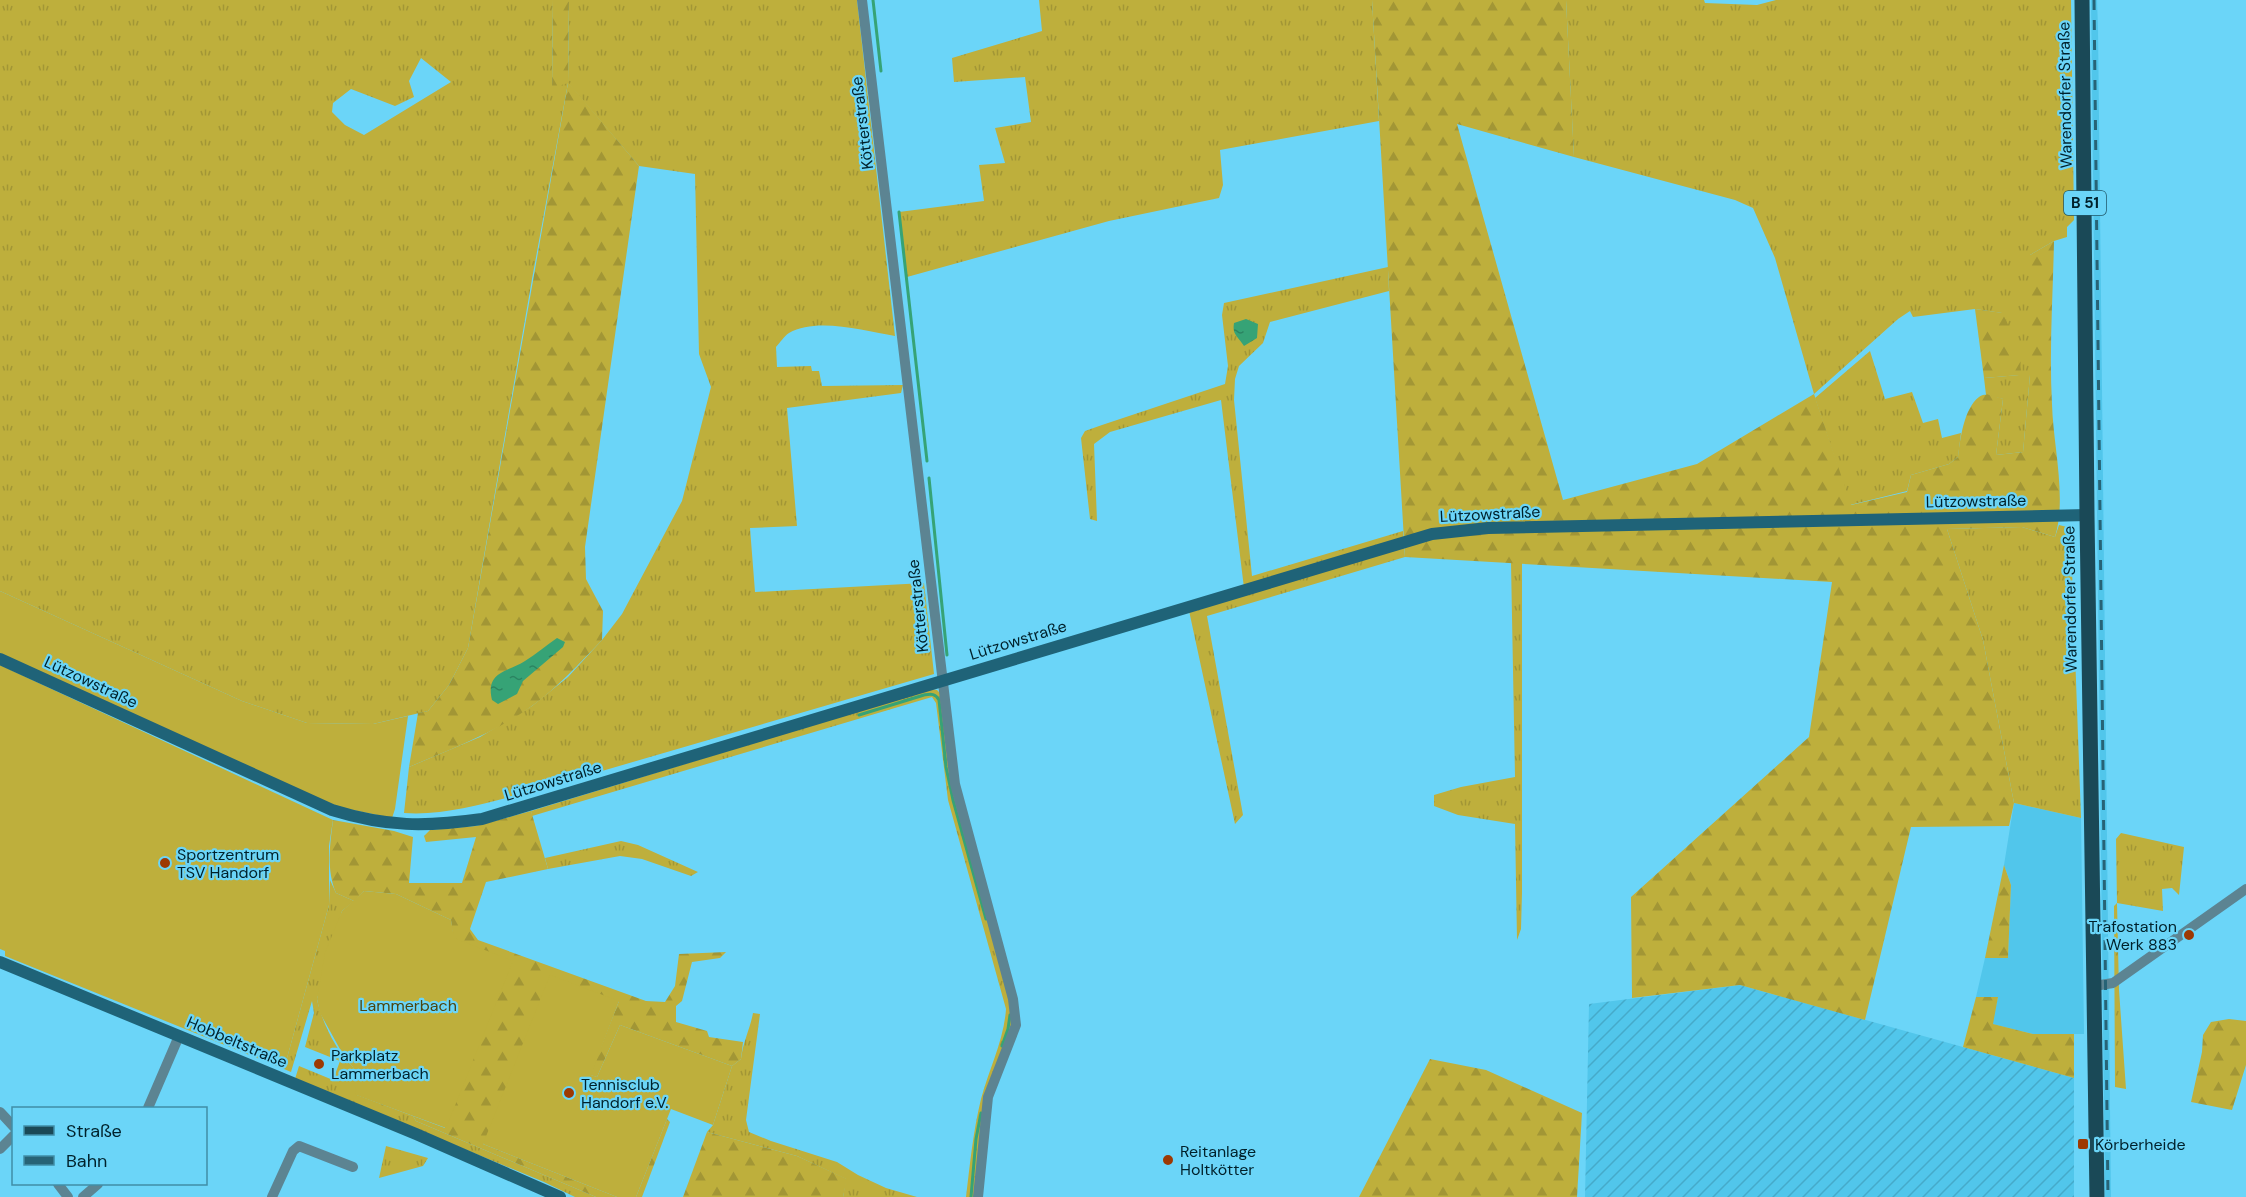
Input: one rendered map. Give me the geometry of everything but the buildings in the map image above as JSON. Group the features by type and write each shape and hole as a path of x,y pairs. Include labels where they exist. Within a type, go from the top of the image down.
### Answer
{"main road":[{"name":"Warendorfer Straße","path":"2082,0 2097,1197"}],"street":[{"name":"Kötterstraße","path":"862,0 955,784 1013,999 1016,1025 988,1097 978,1197"},
{"name":"Lützowstraße","path":"0,659 332,810 356,818 414,826 436,826 482,819 1432,534 1488,528 2087,515"},
{"path":"2094,986 2113,983 2246,889"},
{"name":"Hobbeltstraße","path":"0,962 416,1134 560,1197"},
{"path":"148,1107 179,1036"},
{"path":"0,1112 12,1125"},
{"path":"0,1149 12,1137"},
{"path":"272,1197 293,1151 299,1146 352,1167"},
{"path":"59,1185 69,1197"},
{"path":"83,1197 97,1185"}],"shaded area":[{"path":"2091,0 2097,0 2098,28 2111,1197 2105,1197"},
{"path":"2014,803 2081,818 2084,1034 2033,1034 1992,1024 1998,997 1976,997 1985,958 2008,958 2011,885 2004,865"},
{"path":"1740,985 2074,1078 2074,1197 1585,1197 1589,1004"}],"green space":[{"path":"0,0 553,0 552,87 568,82 569,0 857,0 895,336 841,327 800,328 787,334 776,347 777,367 811,366 812,371 819,371 822,386 903,385 901,393 787,408 797,526 750,528 755,592 924,583 934,674 537,790 454,810 404,813 409,767 480,737 532,706 568,677 622,614 682,501 711,387 699,354 695,174 639,166 568,83 468,648 449,685 428,711 373,724 307,723 242,701 0,591","holes":["421,58 451,82 364,135 345,125 332,112 333,103 351,89 395,106 414,97 409,81"]},
{"path":"553,0 569,0 568,82 639,166 585,547 586,579 603,611 602,640 551,691 518,716 472,740 409,767 418,713 428,711 449,685 468,648 568,83 552,88"},
{"path":"1039,0 1372,0 1379,121 1220,150 1223,185 1219,198 1109,221 907,277 899,212 984,201 979,165 1005,163 995,128 1031,122 1025,77 954,82 952,58 1042,31"},
{"path":"1372,0 1566,0 1574,157 1457,124 1563,500 1697,464 1814,394 1851,505 1907,492 1911,475 1949,464 1958,457 1966,416 1974,402 1984,395 2003,399 1996,455 2023,452 2030,375 2030,255 2054,241 2051,384 2060,489 2055,537 2022,527 1947,529 1983,640 2014,803 2009,826 1911,827 1865,1020 1740,985 1632,998 1631,897 1809,737 1832,582 1405,557"},
{"path":"1566,0 1704,0 1705,3 1757,5 1776,0 2071,0 2074,220 2067,227 2067,237 2054,241 2030,255 2030,375 2023,452 1996,455 2003,399 1986,395 1984,378 2019,375 2002,313 1975,309 1913,317 1910,311 1814,394 1775,258 1753,208 1735,200 1574,157"},
{"path":"1388,267 1389,291 1270,322 1263,343 1239,366 1235,379 1234,400 1252,576 1403,531 1405,557 1207,616 1243,815 1235,824 1188,606 1244,588 1221,400 1110,432 1094,444 1097,521 1090,519 1081,438 1085,431 1225,384 1228,366 1222,315 1224,303"},
{"path":"1975,309 2003,313 2021,355 2020,375 1984,378"},
{"path":"1870,351 1885,399 1912,392 1923,423 1938,419 1942,438 1961,433 1958,457 1949,464 1911,475 1907,491 1850,505 1815,398"},
{"path":"2059,525 2067,527 2071,543 2081,818 2014,803 1983,640 1947,529 2022,527 2055,537"},
{"path":"1511,563 1522,563 1522,893 1521,929 1517,940 1515,824 1458,815 1434,806 1434,795 1461,787 1515,777"},
{"path":"0,591 242,701 307,723 373,724 408,716 392,818 333,806 0,654"},
{"name":"Sportzentrum TSV Handorf","path":"0,665 333,820 329,846 329,905 284,1069 5,956 5,951 0,949"},
{"path":"930,689 937,690 943,696 955,784 1016,1025 988,1097 974,1197 966,1197 976,1124 981,1099 1005,1021 1006,1009 948,800 936,703 932,697 532,816 531,811"},
{"path":"531,811 548,869 486,882 470,929 478,940 646,1001 665,1002 675,986 679,954 726,952 720,958 692,962 682,1001 676,1006 676,1022 707,1031 709,1037 743,1042 741,1059 732,1066 620,1025 597,1077 590,1075 619,1001 483,1144 617,1197 596,1197 416,1121 413,1116 445,1128 453,938 451,920 396,894 364,891 354,901 336,893 333,884 330,856 333,820 394,831 413,837 409,883 462,883 476,837 426,842 424,836 430,830 476,826"},
{"path":"2121,833 2184,847 2179,895 2172,888 2162,889 2163,911 2117,903 2116,839"},
{"path":"621,841 638,845 698,872 691,876 642,859 620,856 548,869 545,858"},
{"path":"2004,865 2011,885 2008,958 1985,958"},
{"path":"330,880 336,893 354,901 342,911 317,999 330,1036 353,1067 357,1095 413,1116 416,1121 596,1197 575,1197 295,1079 299,1066 333,1080 340,1061 305,1047 314,1013 312,1001 291,1072 284,1069 329,905"},
{"name":"Lammerbach","path":"364,891 396,894 451,920 454,938 513,961 446,1128 356,1095 353,1067 346,1060 320,1013 317,999 325,953 342,911"},
{"path":"2117,903 2119,990 2126,1089 2115,1087 2114,906"},
{"name":"Tennisclub Handorf e.V.","path":"550,975 619,1001 591,1075 597,1077 620,1025 732,1066 713,1125 671,1109 636,1197 617,1197 483,1144"},
{"path":"1976,997 1998,997 1993,1024 2033,1034 2074,1034 2074,1078 1963,1047"},
{"path":"753,1013 760,1014 746,1120 749,1132 837,1162 886,1188 917,1197 843,1197 846,1179 797,1156 707,1132 713,1125 732,1066 741,1059"},
{"path":"2229,1019 2246,1021 2246,1065 2232,1110 2191,1102 2202,1052 2203,1035 2211,1022"},
{"path":"1430,1059 1486,1070 1582,1113 1577,1197 1359,1197"},
{"path":"667,1119 670,1122 642,1197 636,1197"},
{"path":"707,1132 797,1156 847,1179 843,1197 683,1197"},
{"path":"386,1146 428,1158 423,1166 379,1178"}],"water":[{"path":"1246,319 1258,324 1257,338 1244,346 1235,333 1234,323"},
{"path":"557,638 565,642 563,647 523,681 517,694 498,704 492,700 491,690 495,678 525,661"}],"waterway":[{"path":"873,0 881,71"},
{"path":"899,212 927,461"},
{"path":"929,478 947,655"},
{"path":"859,715 924,695 933,694 939,700 946,767 953,800 986,919"},
{"path":"1002,1046 1010,1015"},
{"path":"971,1197 976,1139 981,1113"}],"railway":[{"path":"2094,0 2108,1197"}],"place":[{"name":"Sportzentrum TSV Handorf","path":"165,863"},
{"name":"Trafostation Werk 883","path":"2189,935"},
{"name":"Parkplatz Lammerbach","path":"319,1064"},
{"name":"Tennisclub Handorf e.V.","path":"569,1093"},
{"name":"Körberheide","path":"2083,1144"},
{"name":"Reitanlage Holtkötter","path":"1168,1160"}]}
